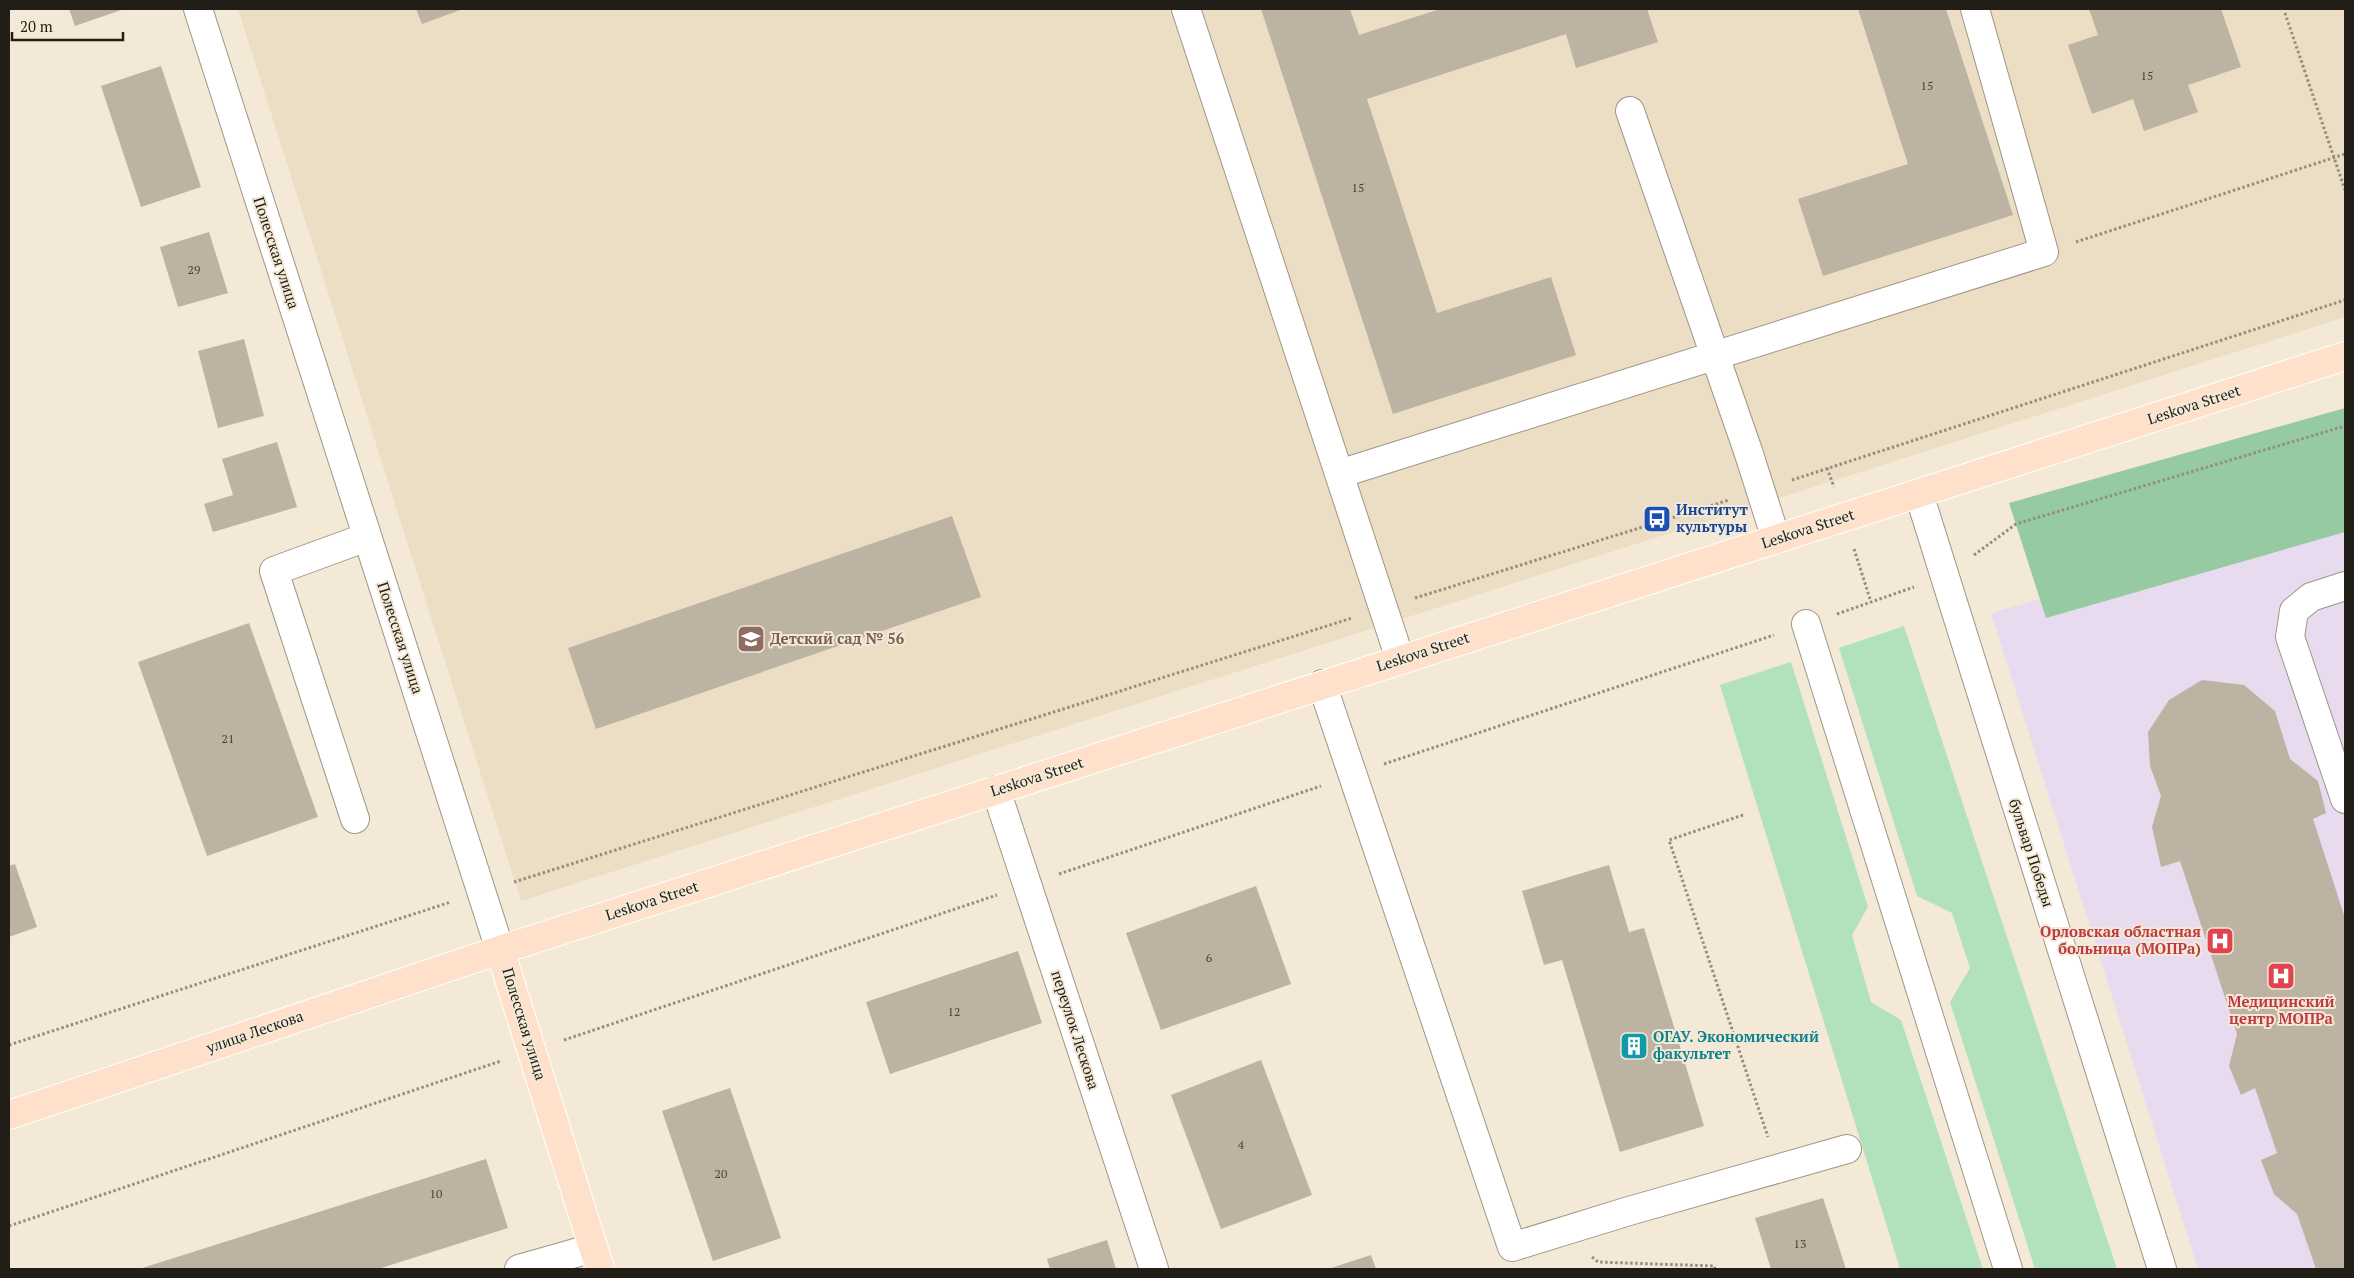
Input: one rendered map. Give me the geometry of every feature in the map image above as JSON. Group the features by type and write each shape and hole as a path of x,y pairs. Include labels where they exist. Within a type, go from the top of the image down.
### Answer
{"main road":[{"name":"Leskova Street","path":"500,950 2345,356"},
{"name":"Полесская улица","path":"500,950 596,1259"},
{"name":"улица Лескова","path":"9,1115 500,950"}],"street":[{"name":"Полесская улица","path":"198,9 500,950"},
{"path":"1186,9 1400,659"},
{"path":"1339,474 2044,252 1975,9"},
{"path":"1630,111 1776,539"},
{"name":"бульвар Победы","path":"1920,494 1944,576 2162,1269"},
{"path":"355,819 274,571 368,537"},
{"path":"2345,586 2311,597 2294,612 2290,637 2345,798"},
{"path":"1806,624 2008,1269"},
{"path":"1322,684 1512,1247 1847,1149"},
{"name":"переулок Лескова","path":"996,790 1154,1269"},
{"path":"520,1269 596,1259"}],"path":[{"path":"2285,13 2345,190"},
{"path":"2044,252 2345,154"},
{"path":"9,1226 1806,624 1944,576 2016,524 2345,426"},
{"path":"1743,815 1669,840 1779,1168"},
{"path":"9,1045 482,892"},
{"path":"1558,1232 1598,1262 1714,1266 1715,1269"}],"shaded area":[{"path":"238,9 2345,9 2345,317 521,901"},
{"name":"Орловская областная больница (МОПРа)","path":"2345,513 2345,1269 2198,1269 1991,613"}],"green space":[{"path":"2345,408 2345,532 2046,618 2009,503"},
{"path":"1904,626 2117,1269 2035,1269 1950,1002 1970,968 1952,913 1917,896 1839,648"},
{"path":"1791,662 1868,907 1852,935 1871,1002 1901,1020 1983,1269 1900,1269 1720,685"}],"building":[{"path":"69,9 124,9 75,26"},
{"path":"416,9 463,9 422,24"},
{"path":"1261,9 1350,9 1359,35 1440,9 1647,9 1658,42 1576,68 1566,34 1367,99 1437,313 1551,277 1576,355 1393,414"},
{"path":"1858,9 1946,9 2013,215 1823,276 1798,199 1908,164"},
{"path":"2089,9 2221,9 2241,67 2188,85 2198,112 2144,131 2133,99 2092,114 2068,45 2098,35"},
{"path":"161,66 201,187 141,207 101,86"},
{"path":"209,232 228,293 178,307 160,247"},
{"path":"244,339 264,416 218,428 198,351"},
{"path":"277,442 297,507 213,532 204,504 233,495 222,459"},
{"path":"952,516 981,597 596,729 568,648"},
{"path":"249,623 318,817 207,856 138,662"},
{"name":"Медицинский центр МОПРа","path":"2202,680 2244,685 2275,711 2290,759 2318,781 2326,813 2313,819 2345,918 2345,1269 2316,1269 2297,1214 2274,1194 2261,1160 2277,1153 2255,1088 2241,1095 2229,1066 2237,1034 2180,861 2161,867 2152,827 2161,796 2150,766 2148,732 2169,700"},
{"path":"15,864 37,927 9,937 9,866"},
{"name":"ОГАУ. Экономический факультет","path":"1609,865 1629,932 1644,928 1704,1126 1620,1152 1562,960 1544,965 1522,891"},
{"path":"1256,886 1291,984 1161,1030 1126,933"},
{"path":"1018,951 1042,1023 890,1074 866,1002"},
{"path":"1261,1060 1312,1195 1221,1229 1171,1095"},
{"path":"730,1088 781,1238 713,1261 662,1111"},
{"path":"486,1159 508,1228 378,1269 139,1269"},
{"path":"1823,1198 1846,1269 1771,1269 1755,1218"},
{"path":"1107,1240 1116,1269 1050,1269 1047,1259"},
{"path":"1371,1255 1376,1269 1328,1269"}],"place":[{"name":"Институт культуры","path":"1657,519"},
{"name":"Детский сад № 56","path":"751,639"},
{"name":"Орловская областная больница (МОПРа)","path":"2220,941"},
{"name":"Медицинский центр МОПРа","path":"2281,976"},
{"name":"ОГАУ. Экономический факультет","path":"1634,1046"}]}
